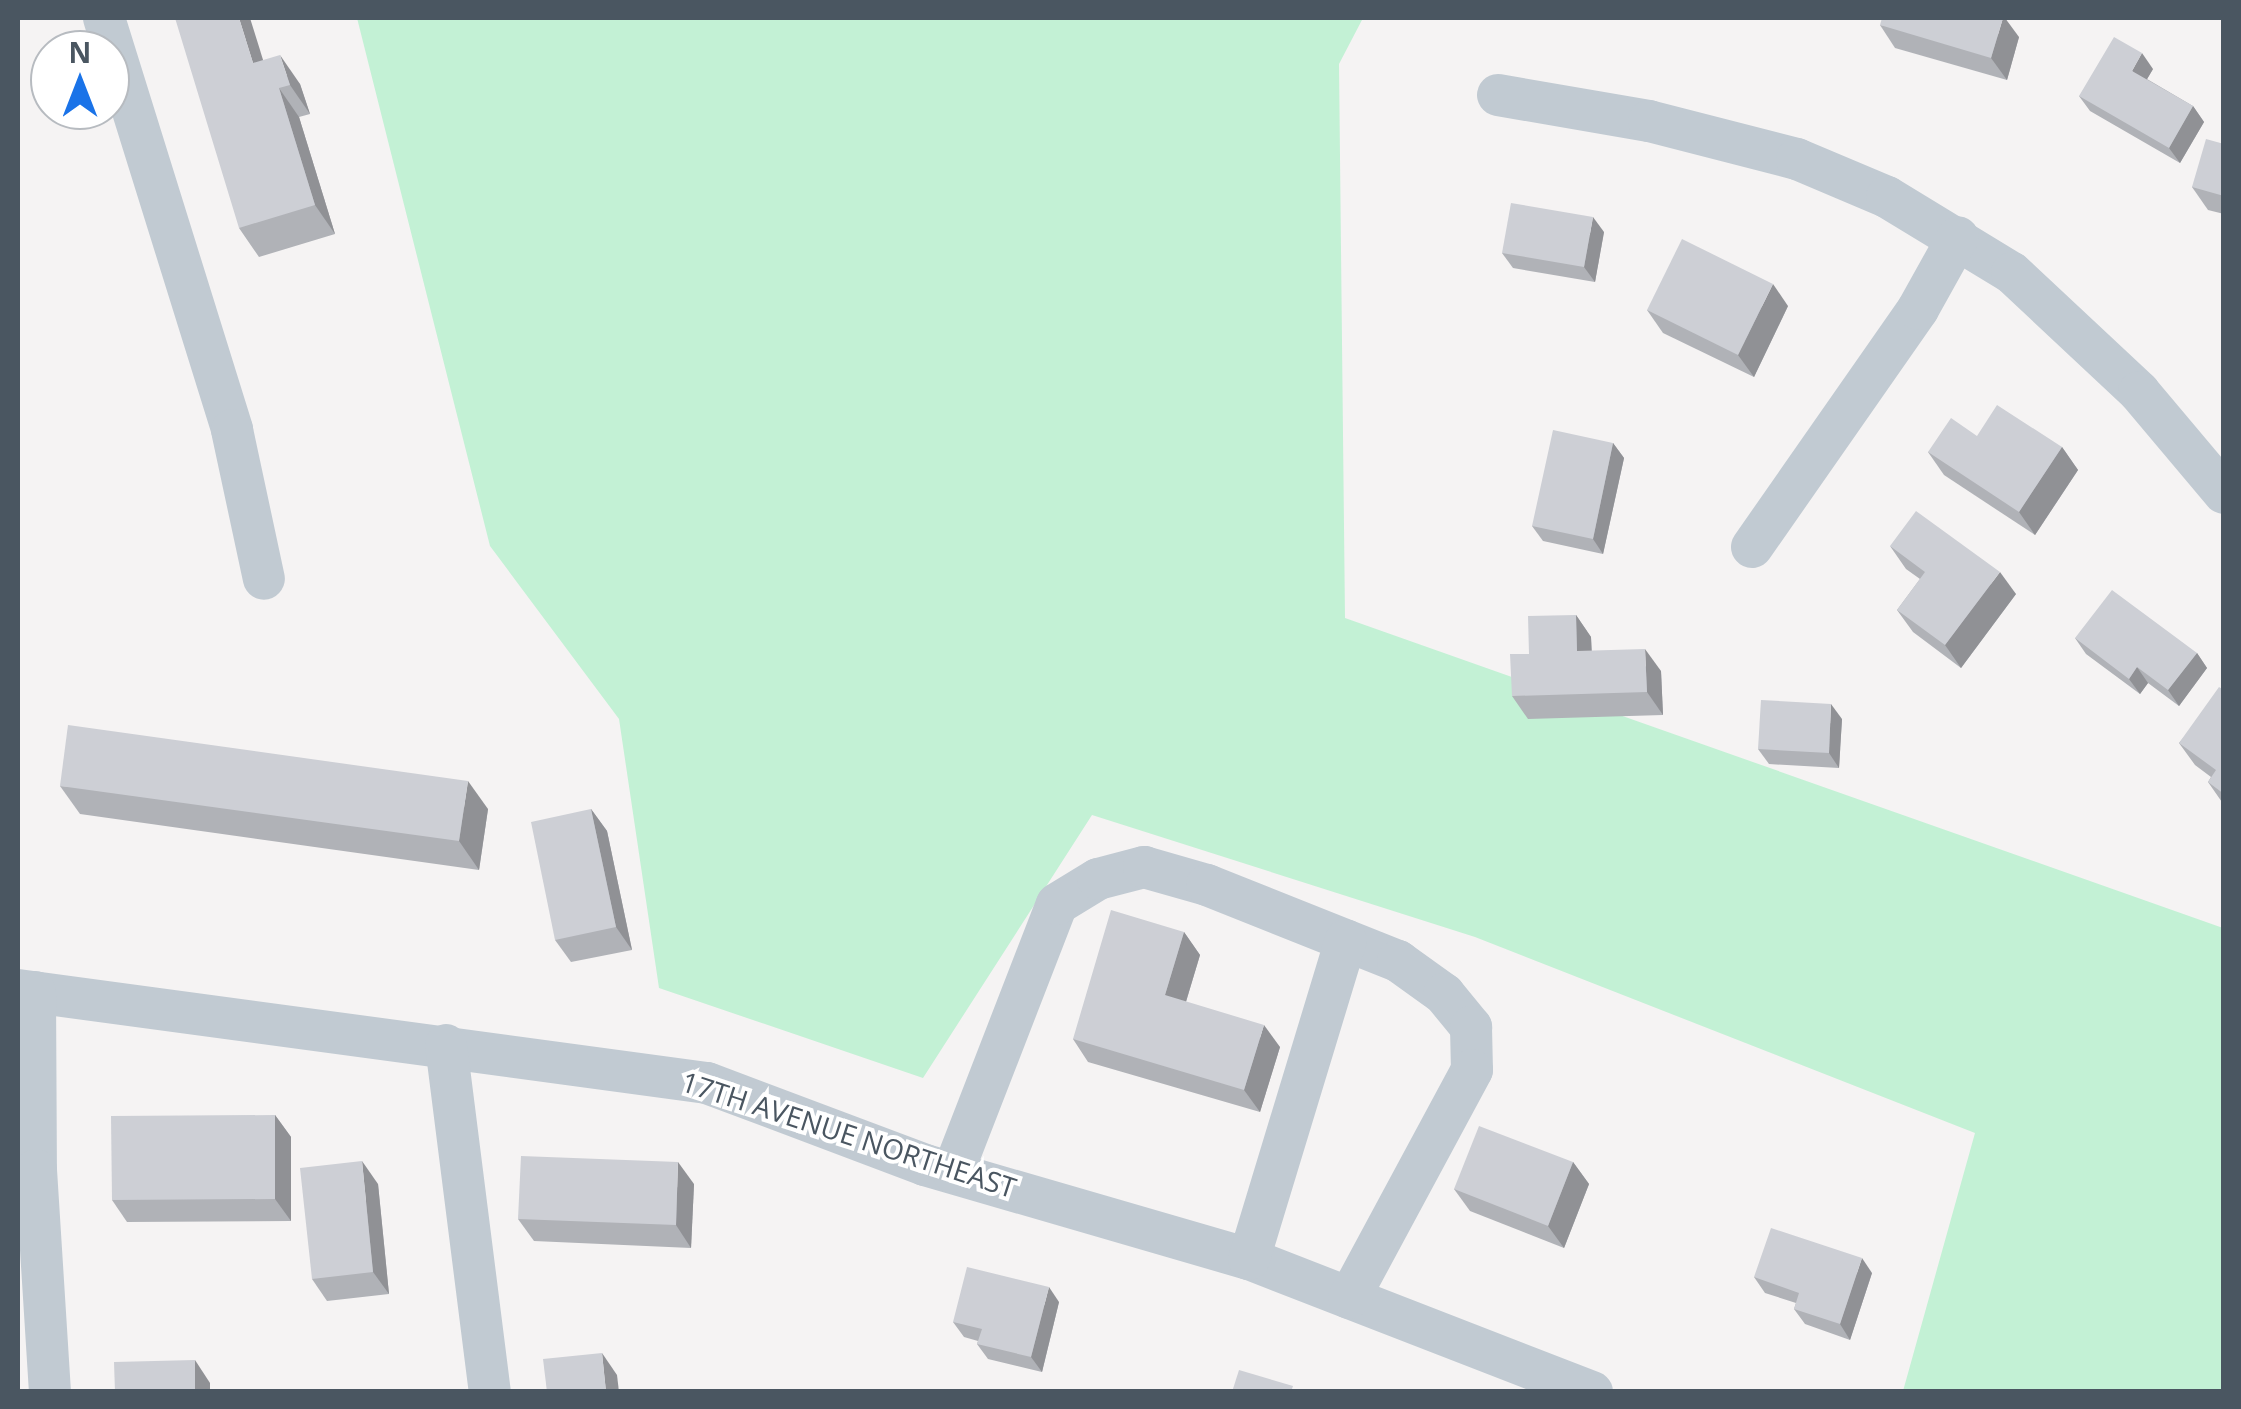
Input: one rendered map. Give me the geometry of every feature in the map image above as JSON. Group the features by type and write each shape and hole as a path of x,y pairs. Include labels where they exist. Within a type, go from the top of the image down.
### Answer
{"street":[{"path":"104,18 232,430 264,579"},
{"path":"1498,95 1649,121 1797,159 1958,237 2012,273 2125,379 2224,492"},
{"path":"1752,548 1918,310 1958,237"},
{"path":"953,1172 1057,904 1098,879 1144,866 1398,960 1444,994 1471,1027 1472,1070 1349,1298"},
{"path":"1249,1259 1346,940"},
{"path":"26,991 50,1392"},
{"name":"17TH AVENUE NORTHEAST","path":"26,991 707,1083 953,1172 1249,1259 1592,1392"},
{"path":"446,1045 490,1392"}],"green space":[{"path":"357,18 1363,18 1339,64 1345,618 2223,928 2223,1391 1903,1391 1975,1133 1475,937 1092,815 923,1078 659,988 619,719 490,546"}],"building":[{"path":"175,18 239,18 253,63 280,55 290,85 279,88 315,205 239,228"},
{"path":"1882,18 2003,18 1991,58 1880,25"},
{"path":"2114,37 2142,53 2132,71 2193,106 2169,148 2079,96"},
{"path":"2206,139 2224,144 2224,196 2192,187"},
{"path":"1511,203 1593,217 1584,267 1502,253"},
{"path":"1682,239 1773,284 1738,355 1647,310"},
{"path":"1997,405 2062,447 2019,512 1928,452 1951,418 1977,436"},
{"path":"1553,430 1613,443 1593,539 1532,526"},
{"path":"1916,511 2000,572 1945,645 1897,610 1925,572 1890,546"},
{"path":"2112,590 2197,653 2168,690 2137,667 2129,679 2075,638"},
{"path":"1576,615 1577,651 1645,649 1647,692 1512,696 1510,654 1529,654 1528,616"},
{"path":"2219,687 2224,690 2224,794 2208,782 2216,770 2179,743"},
{"path":"1761,700 1831,704 1829,753 1758,749"},
{"path":"68,725 468,781 459,841 60,786"},
{"path":"591,809 616,927 555,940 531,822"},
{"path":"1111,910 1184,932 1165,995 1264,1025 1244,1090 1073,1039"},
{"path":"275,1115 275,1199 112,1200 111,1116"},
{"path":"1479,1126 1573,1162 1548,1226 1454,1189"},
{"path":"521,1156 678,1162 676,1225 518,1219"},
{"path":"362,1161 373,1272 312,1279 300,1168"},
{"path":"1771,1228 1862,1258 1840,1324 1794,1309 1799,1293 1754,1277"},
{"path":"967,1267 1049,1287 1031,1357 977,1344 982,1329 953,1322"},
{"path":"602,1353 606,1392 547,1392 543,1359"},
{"path":"195,1360 195,1392 115,1392 114,1362"},
{"path":"1239,1370 1293,1386 1291,1392 1232,1392"}]}
